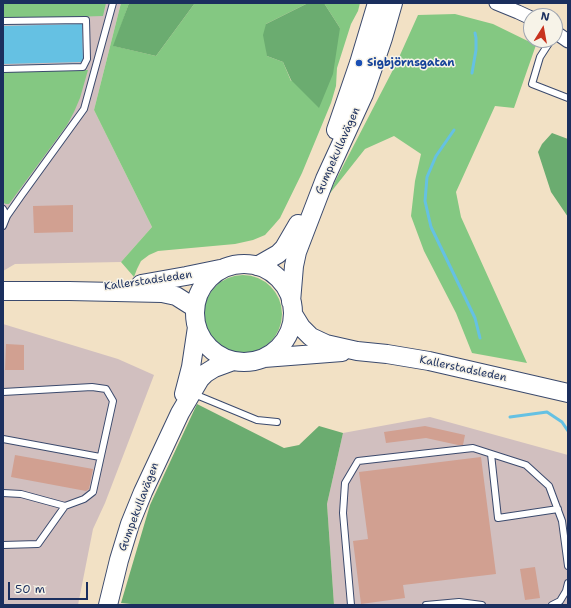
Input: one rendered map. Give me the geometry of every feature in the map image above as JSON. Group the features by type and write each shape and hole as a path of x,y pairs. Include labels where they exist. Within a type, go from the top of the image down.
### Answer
{"main road":[{"name":"Gumpekullavägen","path":"257,266 278,254 284,248 296,228 337,129 377,3"},
{"name":"Gumpekullavägen","path":"292,308 294,266 297,252 325,179 364,94 384,38 393,3"},
{"path":"242,264 257,266 265,269 279,279 284,286 292,308 290,328 284,340 275,350 264,358 249,362 233,361 210,349 202,339 195,317 197,299 205,283 218,271 227,267 242,264"},
{"name":"Kallerstadsleden","path":"69,291 144,284 227,267"},
{"name":"Kallerstadsleden","path":"3,291 162,292 176,296 195,308"},
{"name":"Kallerstadsleden","path":"292,308 301,327 311,337 326,344 357,351 388,354 429,361 568,393"},
{"name":"Gumpekullavägen","path":"180,413 191,367 197,327"},
{"name":"Kallerstadsleden","path":"264,358 357,351"},
{"name":"Gumpekullavägen","path":"108,605 130,524 143,492 180,413 200,379 206,373 214,368 233,361"}],"street":[{"path":"496,3 523,14"}],"lane":[{"path":"3,226 21,196 84,109 113,3"},
{"path":"3,21 86,20 87,59 83,67 3,69"},
{"path":"546,48 540,57 532,84 568,98"},
{"path":"3,209 8,216"},
{"path":"3,392 92,387 106,389 113,401 93,492 84,499 66,506 38,544 3,545"},
{"path":"192,393 257,420 277,422"},
{"path":"3,439 100,457"},
{"path":"351,605 342,512 345,483 358,461 473,448 526,465 549,486 562,521 568,566"},
{"path":"491,454 498,518 558,509"},
{"path":"3,493 21,494 66,506"},
{"path":"552,605 560,601 566,591 568,583"},
{"path":"426,605 459,602 482,605"}],"shaded area":[{"path":"3,3 121,3 94,110 152,227 121,262 15,264 3,271"},
{"path":"3,324 118,359 154,375 105,503 93,529 78,605 3,605"},
{"path":"430,417 568,455 568,605 334,605 327,504 343,433"}],"green space":[{"path":"3,3 106,3 103,16 3,19"},
{"path":"121,3 129,3 114,46 156,56 195,3 308,3 266,24 267,56 283,62 291,81 340,28 324,3 360,3 358,11 351,24 337,68 336,86 331,103 302,173 280,218 265,235 253,240 235,244 158,251 141,261 134,277 121,262 152,227 94,110"},
{"path":"129,3 195,3 156,56 113,46"},
{"path":"308,3 324,3 340,28 333,74 319,108 291,80 283,62 267,56 263,35 266,24"},
{"path":"455,14 493,24 523,39 523,48 535,48 514,108 495,106 456,192 461,217 527,363 472,353 456,313 424,251 411,216 415,181 421,154 394,136 365,149 327,197 396,64 418,15"},
{"path":"88,70 80,98 67,125 9,204 4,203 3,72"},
{"path":"552,133 568,139 568,217 551,192 538,152 542,144"},
{"path":"243,275 258,278 271,286 279,299 282,314 279,329 271,342 258,350 243,353 228,350 215,342 207,329 204,314 207,299 215,286 228,278"},
{"path":"197,404 284,448 299,445 319,426 343,433 327,504 334,605 141,605 121,603 150,505"}],"water":[{"path":"82,24 83,62 3,64 3,26"}],"building":[{"path":"73,205 73,232 34,233 33,206"},
{"path":"6,344 24,345 24,370 5,370"},
{"path":"425,426 465,435 463,445 426,438 386,443 384,432"},
{"path":"15,455 93,469 89,489 86,491 11,477"},
{"path":"481,457 496,574 403,585 405,598 361,604 353,541 368,539 359,472"},
{"path":"535,567 540,598 525,600 520,569"}],"waterway":[{"path":"472,73 476,50 475,33"},
{"path":"454,130 436,156 427,177 425,201 431,227 475,318 480,338"},
{"path":"510,417 547,412 562,422 568,431"}],"place":[{"name":"Sigbjörnsgatan","path":"359,63"}]}
